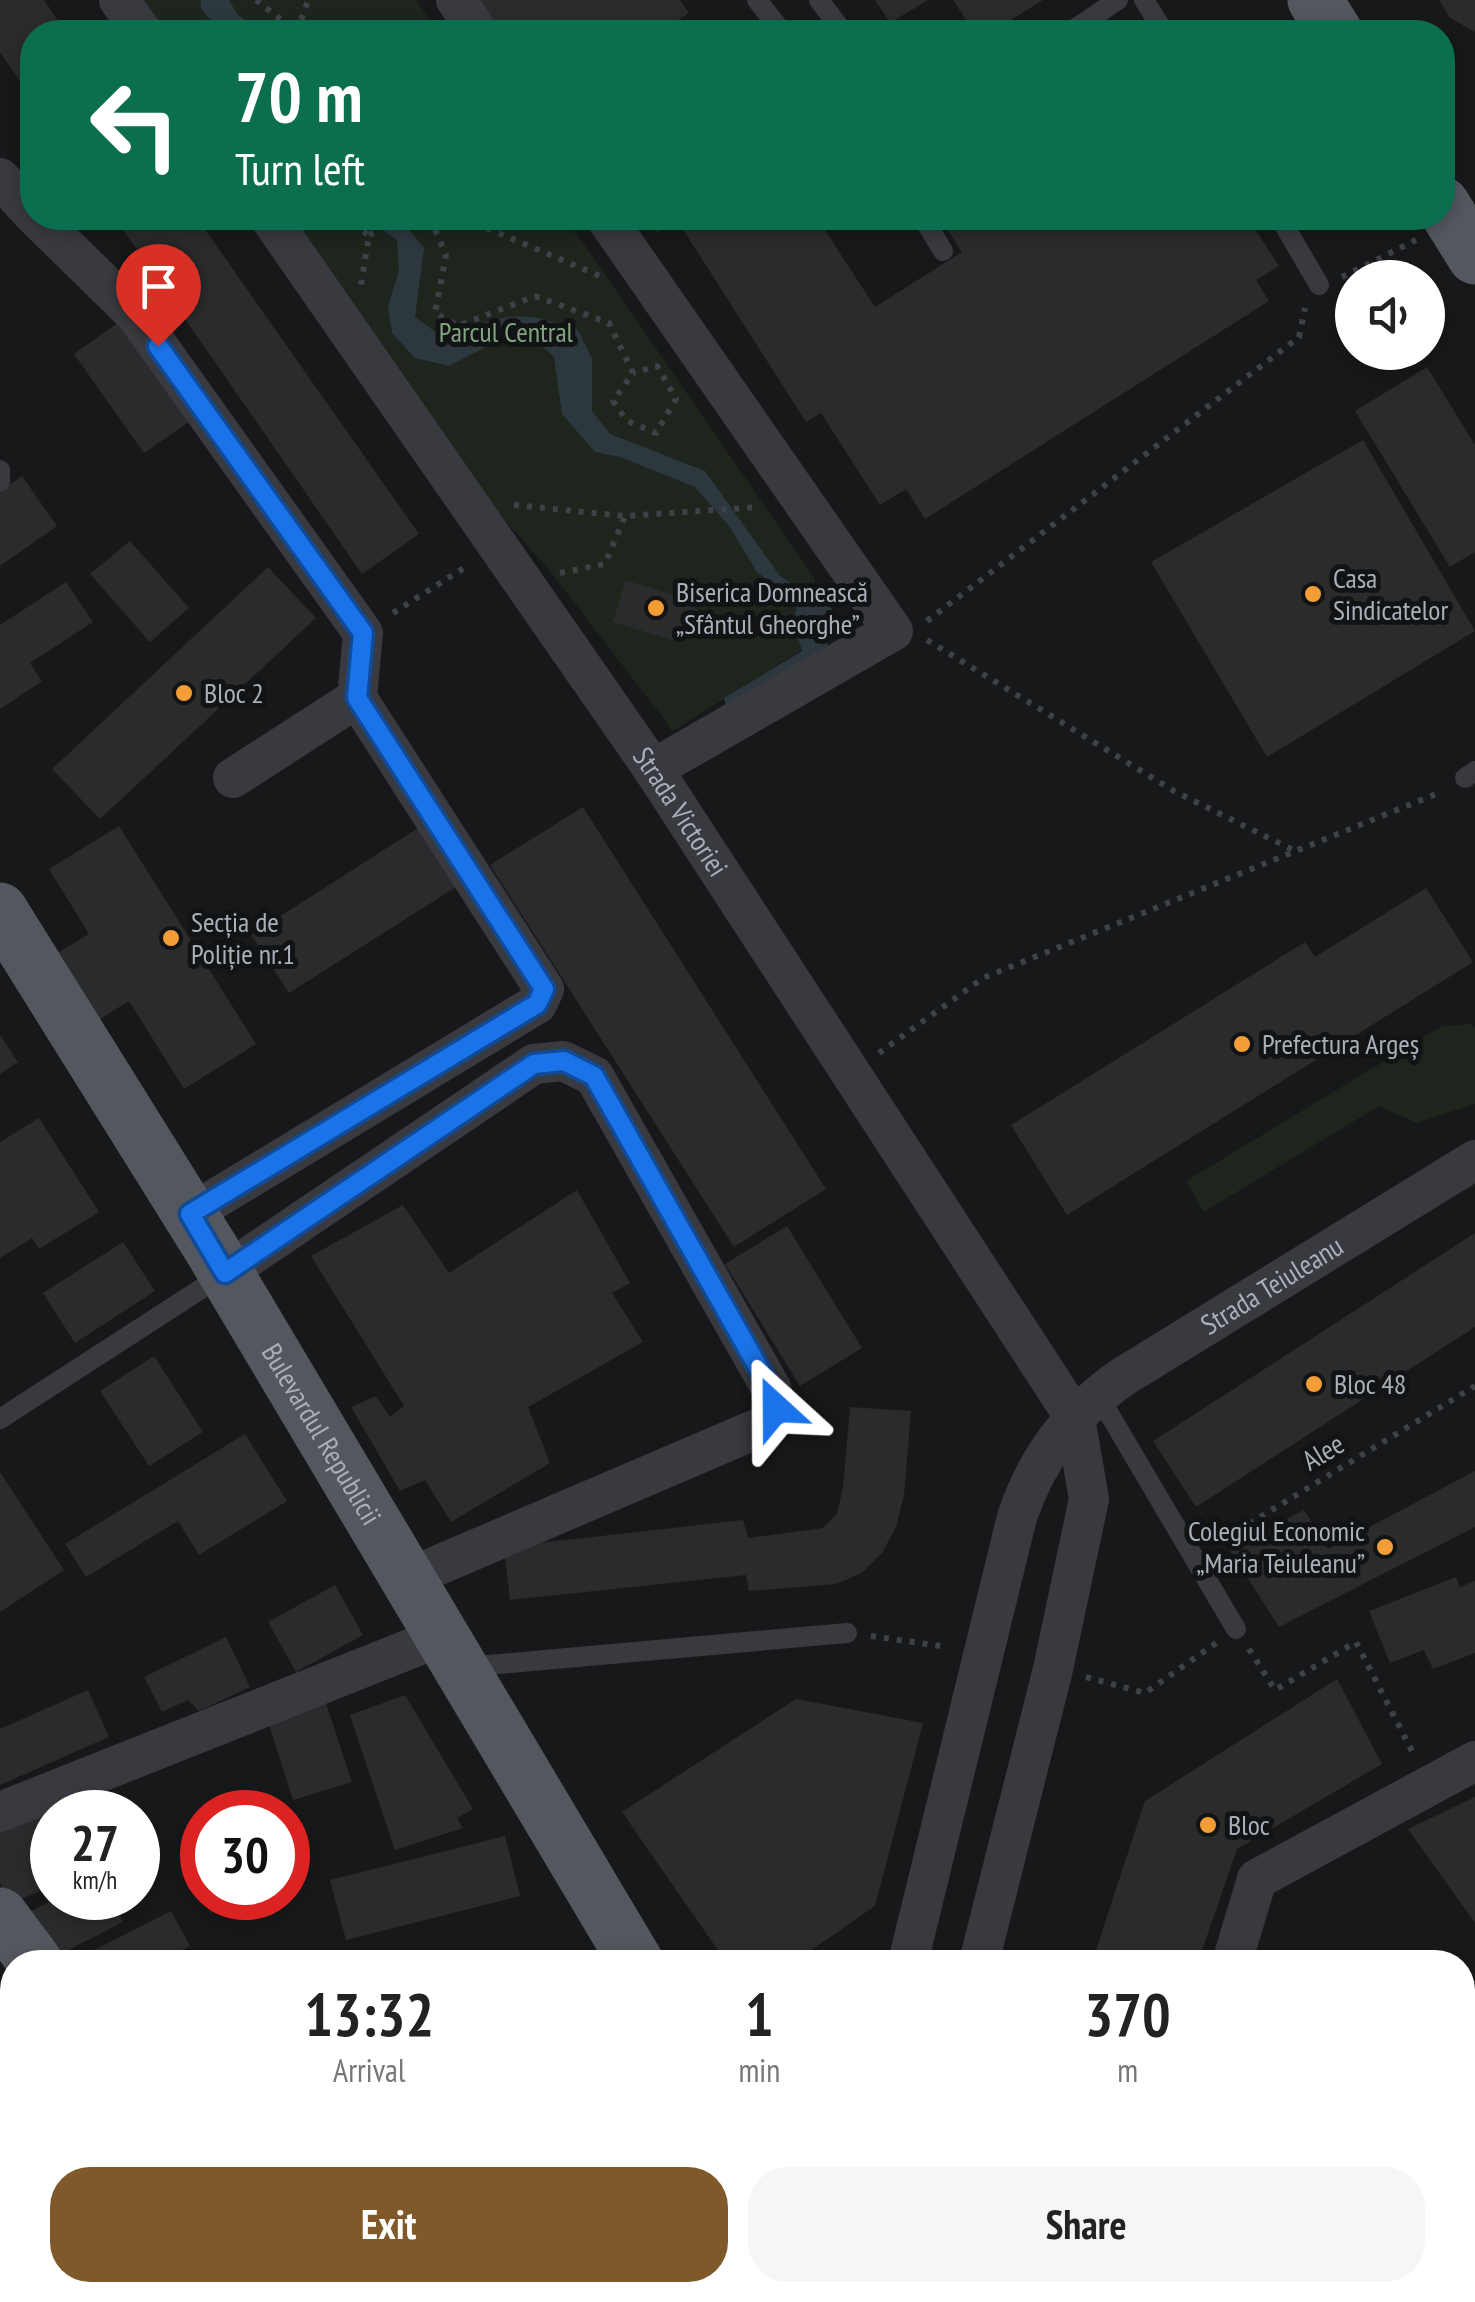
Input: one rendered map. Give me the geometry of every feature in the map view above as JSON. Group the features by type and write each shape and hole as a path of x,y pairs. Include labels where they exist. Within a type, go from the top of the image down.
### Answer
{"main road":[{"name":"Bulevardul Republicii","path":"0,910 190,1214 629,1950"},
{"path":"0,1915 26,1950"}],"street":[{"path":"0,178 20,200"},
{"path":"49,230 136,315 363,633 357,698 542,982 542,998 190,1214"},
{"name":"Strada Victoriei","path":"278,230 653,769 849,1074 1086,1406"},
{"path":"614,230 893,631 653,769"},
{"path":"233,778 357,698"},
{"path":"225,1273 534,1064 564,1061 594,1076 770,1388 776,1408 766,1425 406,1580"},
{"name":"Strada Teiuleanu","path":"911,1950 1017,1517 1028,1482 1050,1444 1086,1406 1475,1160"},
{"path":"981,1950 1053,1669 1089,1499 1086,1406"},
{"path":"0,1812 449,1652"},
{"path":"1236,1950 1257,1879 1475,1761"}],"lane":[{"path":"757,0 773,20"},
{"path":"1088,20 1118,0"},
{"path":"930,230 943,252"},
{"path":"1287,230 1319,286"},
{"path":"0,470 0,482"},
{"path":"0,1418 225,1273"},
{"path":"1086,1406 1195,1557 1236,1629"},
{"path":"449,1652 847,1632"}],"path":[{"path":"256,0 282,20"},
{"path":"361,230 369,235"},
{"path":"369,235 378,230"},
{"path":"435,230 446,255 435,313 458,326 535,296 609,323 633,373"},
{"path":"493,230 661,297"},
{"path":"1294,850 1174,792 914,632 1299,337 1308,298 1319,286 1452,230"},
{"path":"353,337 369,235"},
{"path":"657,366 676,400 656,433 627,421 613,401 633,373 657,366"},
{"path":"468,506 489,502 625,516 754,508"},
{"path":"525,585 580,567 606,564 625,516"},
{"path":"363,633 498,547"},
{"path":"849,1074 983,978 1445,790 1470,774"},
{"name":"Alee","path":"1195,1557 1475,1386"},
{"path":"1236,1629 1275,1690 1356,1642 1429,1786"}],"green space":[{"path":"126,0 416,0 430,20 140,20"},
{"name":"Parcul Central","path":"292,230 574,230 815,579 803,649 673,731 553,575 489,502"},
{"path":"1471,1024 1475,1028 1475,1104 1417,1123 1379,1106 1204,1212 1186,1181 1442,1026"}],"shaded area":[{"path":"201,0 229,0 245,20 210,20 201,9"},
{"path":"383,230 409,230 424,248 415,317 445,339 510,317 540,319 578,330 592,359 592,411 610,434 705,471 780,576 831,608 837,621 821,659 728,715 724,698 802,651 793,622 798,603 757,572 729,526 695,487 620,457 595,452 562,414 554,357 531,336 494,343 449,366 415,358 392,333 388,306 399,271 397,240"}],"building":[{"path":"0,0 44,0 58,20 20,20 20,81 0,52"},
{"path":"455,0 680,0 689,13 678,20 468,20"},
{"path":"875,0 928,0 895,20 888,20"},
{"path":"953,0 1043,0 1011,20 966,20"},
{"path":"1439,0 1475,0 1475,32 1450,18"},
{"path":"123,230 205,230 419,534 362,574"},
{"path":"683,230 825,230 875,307 962,252 948,230 1256,230 1279,266 1256,280 1269,301 925,519 906,489 880,505 821,413 806,422"},
{"path":"119,322 189,422 144,453 74,354"},
{"path":"1422,370 1429,370 1475,445 1475,552 1450,567 1355,411"},
{"name":"Casa Sindicatelor","path":"1363,440 1475,631 1267,757 1151,562"},
{"path":"22,476 57,526 0,566 0,492"},
{"path":"130,541 189,608 150,642 90,574"},
{"name":"Bloc 2","path":"268,567 316,618 100,819 52,769"},
{"name":"Biserica Domnească „Sfântul Gheorghe”","path":"625,580 687,599 705,618 701,632 675,641 613,622"},
{"path":"66,582 93,622 30,663 42,681 0,709 0,625"},
{"path":"583,807 826,1189 734,1247 490,865"},
{"path":"119,826 256,1044 184,1089 129,1001 100,1019 59,952 89,934 49,869"},
{"path":"418,828 456,887 289,993 251,935"},
{"name":"Prefectura Argeș","path":"1426,888 1473,962 1067,1215 1011,1125 1305,942 1315,957"},
{"path":"0,1035 18,1062 0,1074"},
{"path":"39,1118 99,1212 39,1249 32,1238 0,1258 0,1142"},
{"path":"577,1190 630,1283 612,1293 643,1342 528,1407 550,1463 451,1522 425,1480 400,1491 351,1407 376,1396 390,1417 404,1406 311,1256 403,1205 449,1273"},
{"path":"787,1226 862,1348 800,1386 725,1264"},
{"name":"Bloc 48","path":"1475,1233 1475,1327 1196,1507 1153,1441"},
{"path":"123,1242 155,1291 75,1343 43,1293"},
{"path":"154,1356 203,1432 149,1466 100,1391"},
{"path":"850,1407 911,1411 904,1495 896,1527 882,1553 862,1573 836,1584 749,1591 746,1575 510,1600 504,1547 743,1520 748,1538 823,1528 837,1514"},
{"path":"245,1434 287,1501 199,1555 178,1521 86,1577 65,1544"},
{"name":"Colegiul Economic „Maria Teiuleanu”","path":"1475,1471 1475,1527 1279,1627 1229,1549 1304,1510 1328,1549"},
{"path":"0,1472 64,1570 0,1612"},
{"path":"1456,1577 1460,1587 1475,1581 1475,1653 1433,1669 1424,1650 1390,1663 1369,1611"},
{"path":"335,1585 363,1635 296,1672 268,1622"},
{"path":"226,1637 250,1687 199,1711 188,1700 162,1712 144,1677"},
{"name":"Bloc","path":"1337,1679 1382,1764 1237,1849 1202,1950 1096,1950 1145,1801"},
{"path":"88,1690 109,1737 0,1785 0,1729"},
{"path":"323,1694 352,1782 310,1795 310,1790 290,1790 265,1712"},
{"path":"405,1695 473,1809 457,1818 463,1828 395,1850 350,1715"},
{"path":"796,1699 923,1723 875,1906 811,1950 718,1950 622,1812"},
{"path":"1475,1797 1475,1923 1408,1829"},
{"path":"30,1817 30,1895 9,1904 0,1883 0,1830"},
{"path":"505,1836 520,1896 346,1940 330,1880"},
{"path":"171,1911 190,1946 182,1950 95,1950 160,1920"},
{"path":"33,1920 123,1922 69,1950 49,1950"}],"place":[{"name":"Casa Sindicatelor","path":"1313,594"},
{"name":"Biserica Domnească „Sfântul Gheorghe”","path":"656,608"},
{"name":"Bloc 2","path":"184,693"},
{"name":"Secția de Poliție nr.1","path":"171,938"},
{"name":"Prefectura Argeș","path":"1242,1044"},
{"name":"Bloc 48","path":"1314,1384"},
{"name":"Colegiul Economic „Maria Teiuleanu”","path":"1385,1547"},
{"name":"Bloc","path":"1208,1825"}],"route":[{"path":"158,346 363,633 357,698 544,989 537,1004 190,1214 225,1273 534,1064 564,1061 594,1076 770,1388 776,1408"}]}
